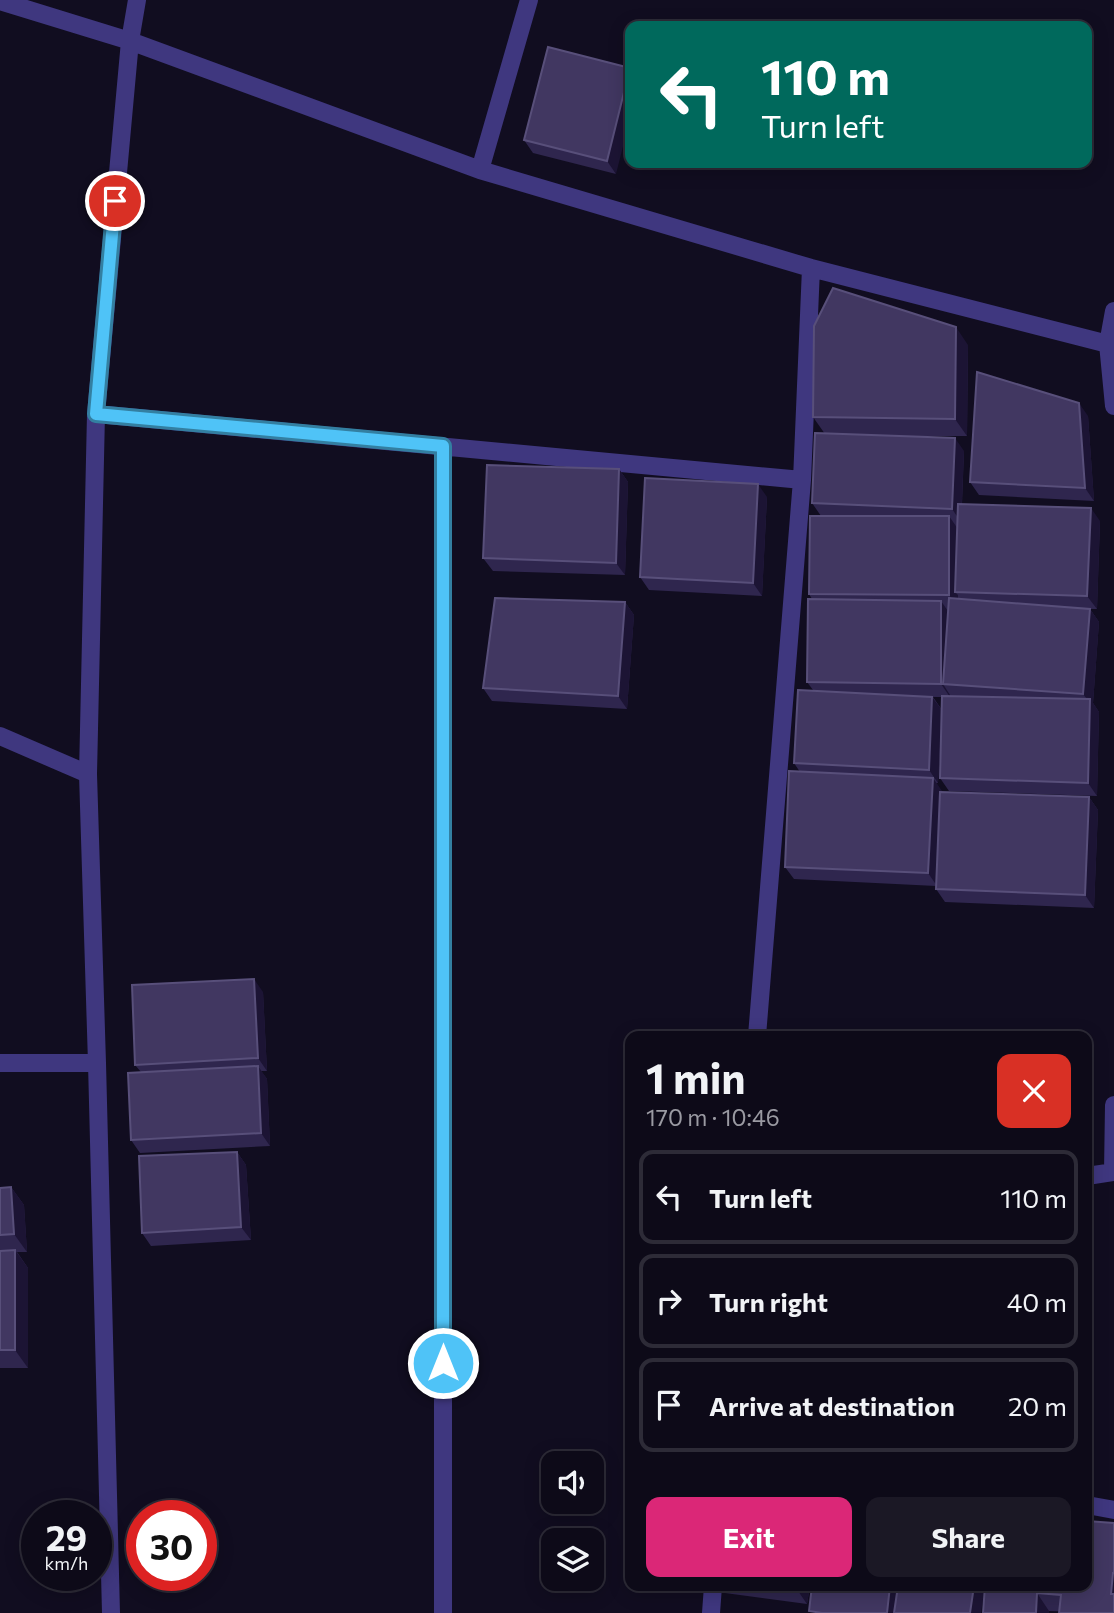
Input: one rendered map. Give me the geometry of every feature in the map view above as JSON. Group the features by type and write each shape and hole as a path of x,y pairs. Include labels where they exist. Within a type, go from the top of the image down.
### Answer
{"street":[{"path":"111,1613 88,774 96,414 130,41 137,0"},
{"path":"480,170 529,0"},
{"path":"0,1 130,41 480,170 811,268 1108,344"},
{"path":"757,1031 802,480 811,268"},
{"path":"1114,311 1108,344 1114,406"},
{"path":"96,414 802,480"},
{"path":"443,446 443,1613"},
{"path":"0,736 88,774"},
{"path":"0,1063 97,1063"},
{"path":"1092,1175 1114,1172 1114,1105"},
{"path":"1092,1507 1114,1510"},
{"path":"711,1613 713,1591"}],"building":[{"path":"548,47 625,67 625,88 607,161 524,140"},
{"path":"833,288 956,327 955,419 813,417 814,326"},
{"path":"977,372 1079,403 1085,488 970,482"},
{"path":"815,433 955,438 952,509 812,503"},
{"path":"487,465 619,469 616,563 483,558"},
{"path":"645,478 758,484 753,583 640,577"},
{"path":"958,504 1091,508 1087,596 955,592"},
{"path":"810,516 949,516 949,595 809,594"},
{"path":"495,598 625,602 618,696 483,688"},
{"path":"949,598 1090,609 1083,694 943,684"},
{"path":"808,599 941,601 941,684 807,682"},
{"path":"798,690 932,697 929,770 794,763"},
{"path":"942,696 1090,699 1088,783 940,778"},
{"path":"789,771 933,778 928,873 785,867"},
{"path":"940,792 1089,797 1085,895 936,889"},
{"path":"254,979 258,1058 135,1065 132,985"},
{"path":"258,1066 261,1133 131,1140 128,1073"},
{"path":"237,1152 241,1227 142,1233 139,1156"},
{"path":"11,1187 14,1234 0,1235 0,1188"},
{"path":"15,1250 15,1350 0,1350 0,1251"},
{"path":"1092,1521 1114,1523 1114,1573 1111,1594 1114,1594 1114,1613 1059,1613 1061,1595 1037,1593 1036,1613 983,1613 985,1591 1092,1591"},
{"path":"811,1591 889,1591 887,1613 809,1611"},
{"path":"897,1591 973,1591 970,1613 894,1613"}],"route":[{"path":"115,201 96,414 443,446 443,1363"}]}
